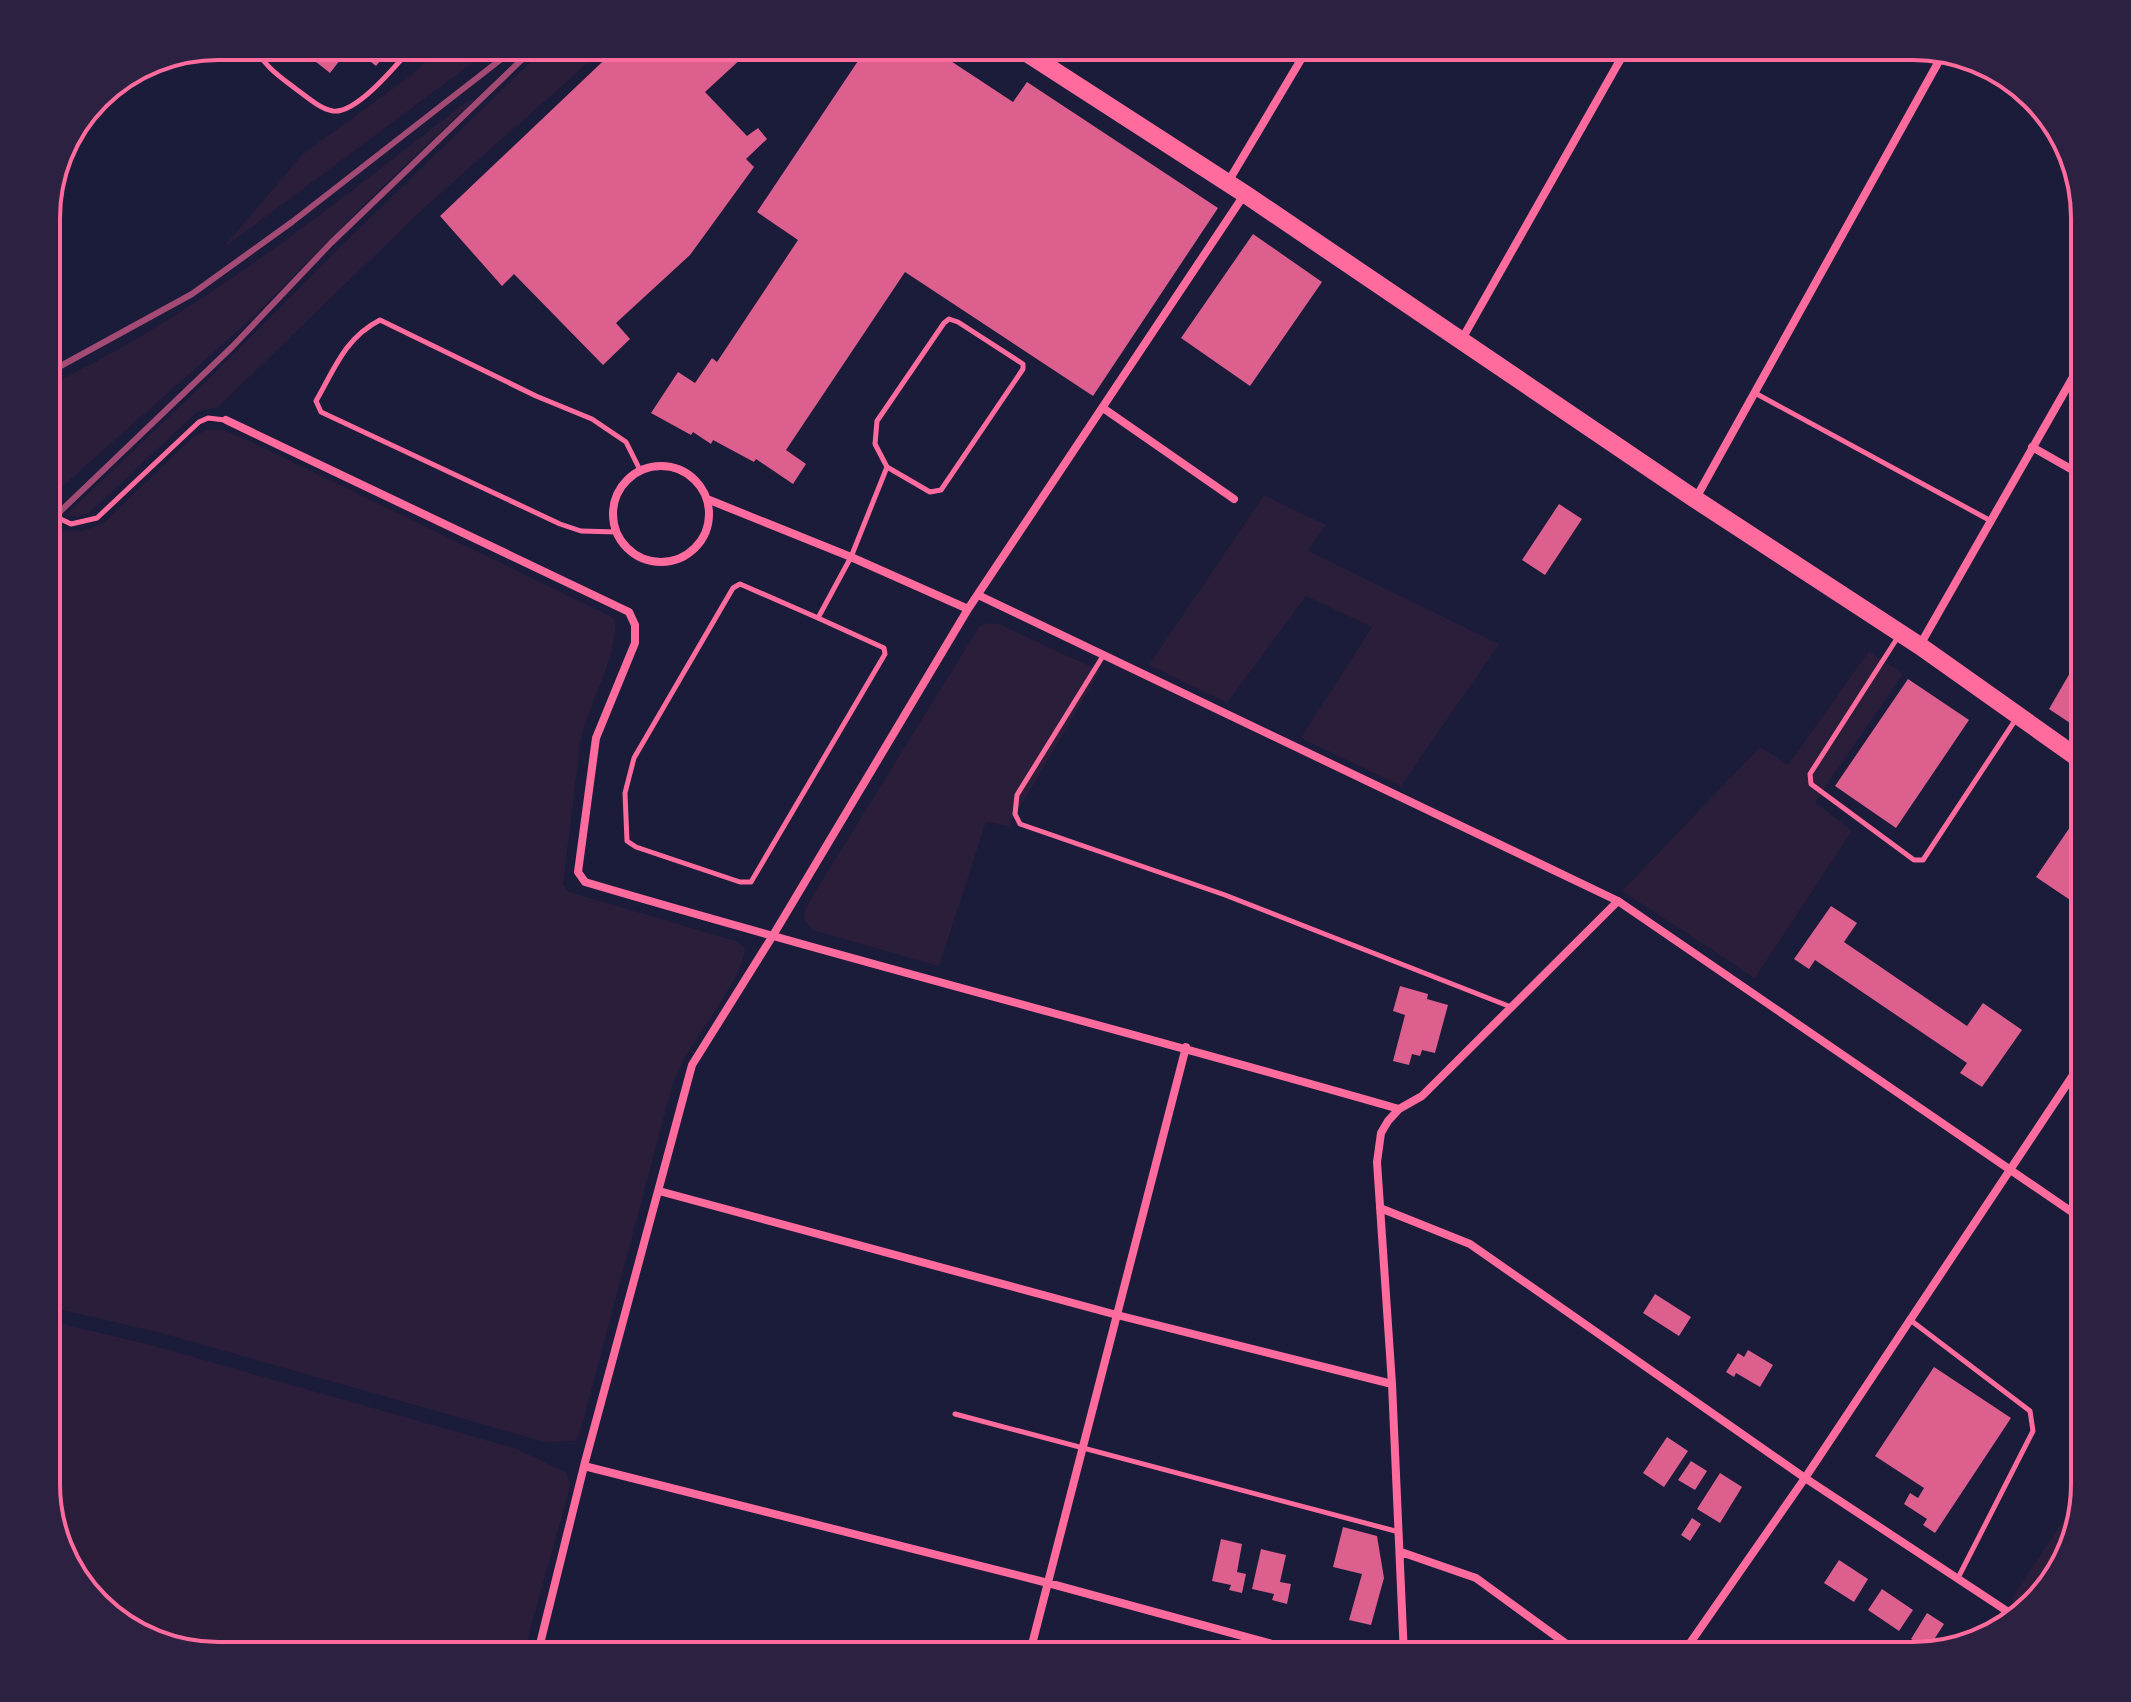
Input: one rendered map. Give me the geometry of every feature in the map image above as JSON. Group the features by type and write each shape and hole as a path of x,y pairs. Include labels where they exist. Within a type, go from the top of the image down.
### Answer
{"main road":[{"path":"1038,60 1245,194 1695,499 1920,646 2071,753"}],"street":[{"path":"1227,183 1300,60"},
{"path":"1462,340 1620,60"},
{"path":"1695,499 1938,62"},
{"path":"540,1642 584,1466 692,1065 968,609 1245,194"},
{"path":"1920,646 2071,380"},
{"path":"1103,408 1234,499"},
{"path":"226,420 629,612 635,625 635,643 596,738 578,872 585,882 772,937 1186,1047 1399,1109"},
{"path":"2032,447 2071,469"},
{"path":"656,466 672,467 687,473 699,484 707,499 710,514 700,543 675,560 659,562 644,559 631,552 617,532 613,509 617,493 640,470 656,466"},
{"path":"707,499 851,557 968,609"},
{"path":"978,595 1618,901 2071,1212"},
{"path":"1404,1642 1392,1384 1380,1208 1378,1149 1381,1133 1399,1109 1422,1096 1618,901"},
{"path":"1033,1642 1186,1047"},
{"path":"1691,1642 1805,1478 2071,1077"},
{"path":"659,1191 1117,1315 1392,1384"},
{"path":"1380,1208 1470,1244 1805,1478 2007,1611"},
{"path":"584,1466 1048,1583 1265,1642"},
{"path":"1401,1552 1476,1578 1564,1642"}],"lane":[{"path":"261,60 312,101 333,111 348,109 400,60"},
{"path":"818,618 851,557 887,467 875,444 877,421 944,323 949,319 958,322 1023,364 1023,369 941,490 930,492 887,467"},
{"path":"617,532 581,531 560,524 321,412 316,401 349,342 380,320 536,396 592,419 626,442 640,470"},
{"path":"1754,392 1991,521"},
{"path":"60,519 71,524 97,518 199,422 208,418 226,420"},
{"path":"740,584 818,618 884,648 885,654 751,882 740,882 636,847 627,841 625,793 634,758 733,588 740,584"},
{"path":"1900,633 1810,774 1811,784 1914,860 1923,860 2018,716"},
{"path":"1103,656 1017,795 1015,814 1020,824 1225,895 1512,1007"},
{"path":"1909,1319 2030,1411 2033,1431 1958,1579"},
{"path":"955,1414 1400,1532"}],"shaded area":[{"path":"428,60 476,60 222,249 303,154 413,74"},
{"path":"533,60 591,60 424,208 218,407 197,412 89,513 76,517 66,515 221,367"},
{"path":"476,98 251,319 60,489 60,380 158,326 264,256 466,102"},
{"path":"206,430 222,430 245,439 614,618 609,659 581,737 563,884 568,891 579,895 736,941 745,948 738,972 685,1057 673,1083 580,1433 575,1441 545,1442 161,1333 60,1309 60,530 80,531 106,521 192,438"},
{"path":"1264,495 1326,525 1308,551 1499,644 1401,786 1301,738 1372,627 1306,596 1227,703 1149,665"},
{"path":"987,623 999,624 1100,671 1009,826 986,822 939,966 812,930 804,920 812,897 979,627"},
{"path":"1869,651 1903,674 1815,802 1852,831 1755,978 1622,891 1760,747 1788,765"},
{"path":"60,1323 155,1346 517,1449 567,1473 570,1483 527,1642 208,1642 167,1634 130,1615 99,1588 76,1554 68,1535 60,1494"},
{"path":"2068,1513 2063,1535 2050,1563 2017,1603 2011,1600"}],"building":[{"path":"314,60 340,60 330,73"},
{"path":"604,60 740,60 705,92 747,136 758,128 767,139 746,159 754,167 690,255 616,323 630,339 603,365 514,274 502,286 440,216"},
{"path":"859,60 949,60 1013,102 1027,82 1218,208 1093,396 905,272 786,450 806,464 793,484 756,459 754,462 713,440 711,444 651,413 678,372 695,383 712,358 717,362 798,240 757,212"},
{"path":"1253,234 1322,282 1250,386 1181,338"},
{"path":"1559,504 1582,519 1545,575 1522,560"},
{"path":"2071,671 2071,724 2049,709"},
{"path":"1908,679 1969,720 1896,828 1835,786"},
{"path":"2071,826 2071,901 2036,877"},
{"path":"1831,906 1857,923 1844,942 1967,1026 1983,1003 2022,1030 1982,1087 1960,1073 1967,1063 1815,960 1809,969 1794,959"},
{"path":"1400,986 1428,994 1427,999 1448,1005 1435,1053 1422,1050 1420,1056 1412,1054 1409,1065 1393,1061 1405,1015 1393,1011"},
{"path":"1655,1294 1691,1317 1679,1336 1643,1313"},
{"path":"1748,1350 1773,1365 1760,1387 1736,1373 1734,1377 1726,1372 1738,1353 1744,1357"},
{"path":"1934,1367 2011,1418 1935,1533 1923,1525 1927,1519 1904,1504 1910,1493 1918,1498 1924,1488 1875,1456"},
{"path":"1667,1437 1688,1451 1664,1487 1643,1473"},
{"path":"1691,1461 1707,1471 1695,1490 1678,1480"},
{"path":"1720,1473 1742,1487 1720,1523 1697,1509"},
{"path":"1692,1518 1701,1524 1690,1541 1681,1535"},
{"path":"1343,1527 1377,1536 1384,1578 1371,1625 1349,1620 1362,1574 1333,1567"},
{"path":"1221,1539 1242,1544 1237,1572 1246,1574 1242,1593 1229,1590 1231,1585 1212,1581"},
{"path":"1261,1549 1286,1555 1280,1582 1291,1584 1287,1604 1272,1600 1274,1594 1252,1589"},
{"path":"1839,1560 1868,1579 1854,1602 1824,1583"},
{"path":"1882,1589 1913,1610 1899,1631 1868,1610"},
{"path":"1927,1613 1944,1624 1933,1641 1916,1642 1911,1639"}],"railway":[{"path":"60,366 192,294 292,222 500,60"},
{"path":"60,512 232,347 331,243 521,60"}]}
